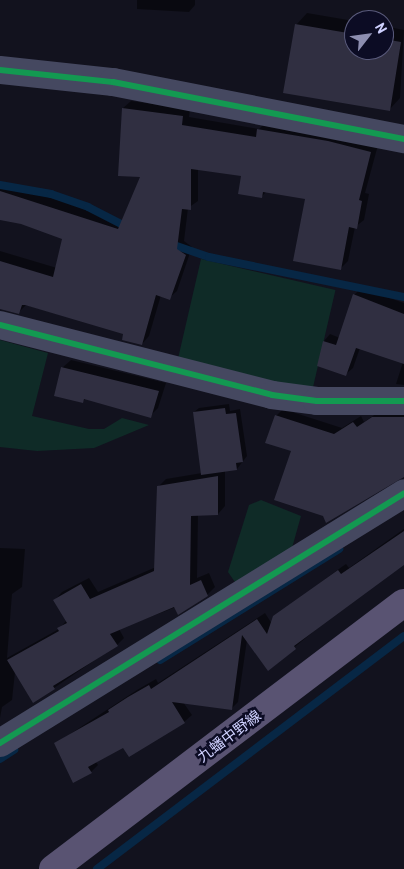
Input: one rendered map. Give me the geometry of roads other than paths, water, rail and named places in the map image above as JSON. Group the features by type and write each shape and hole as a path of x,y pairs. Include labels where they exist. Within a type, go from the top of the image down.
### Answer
{"main road":[{"name":"九蟠中野線","path":"53,869 404,603"}],"street":[{"path":"0,70 113,82 404,138"},
{"path":"0,325 272,395 317,401 404,401"},
{"path":"0,744 404,493"}],"waterway":[{"path":"0,185 51,194 88,207 129,228"},
{"path":"168,243 209,257 404,297"},
{"path":"160,660 339,549"},
{"path":"97,869 404,636"},
{"path":"0,759 14,750"}]}
